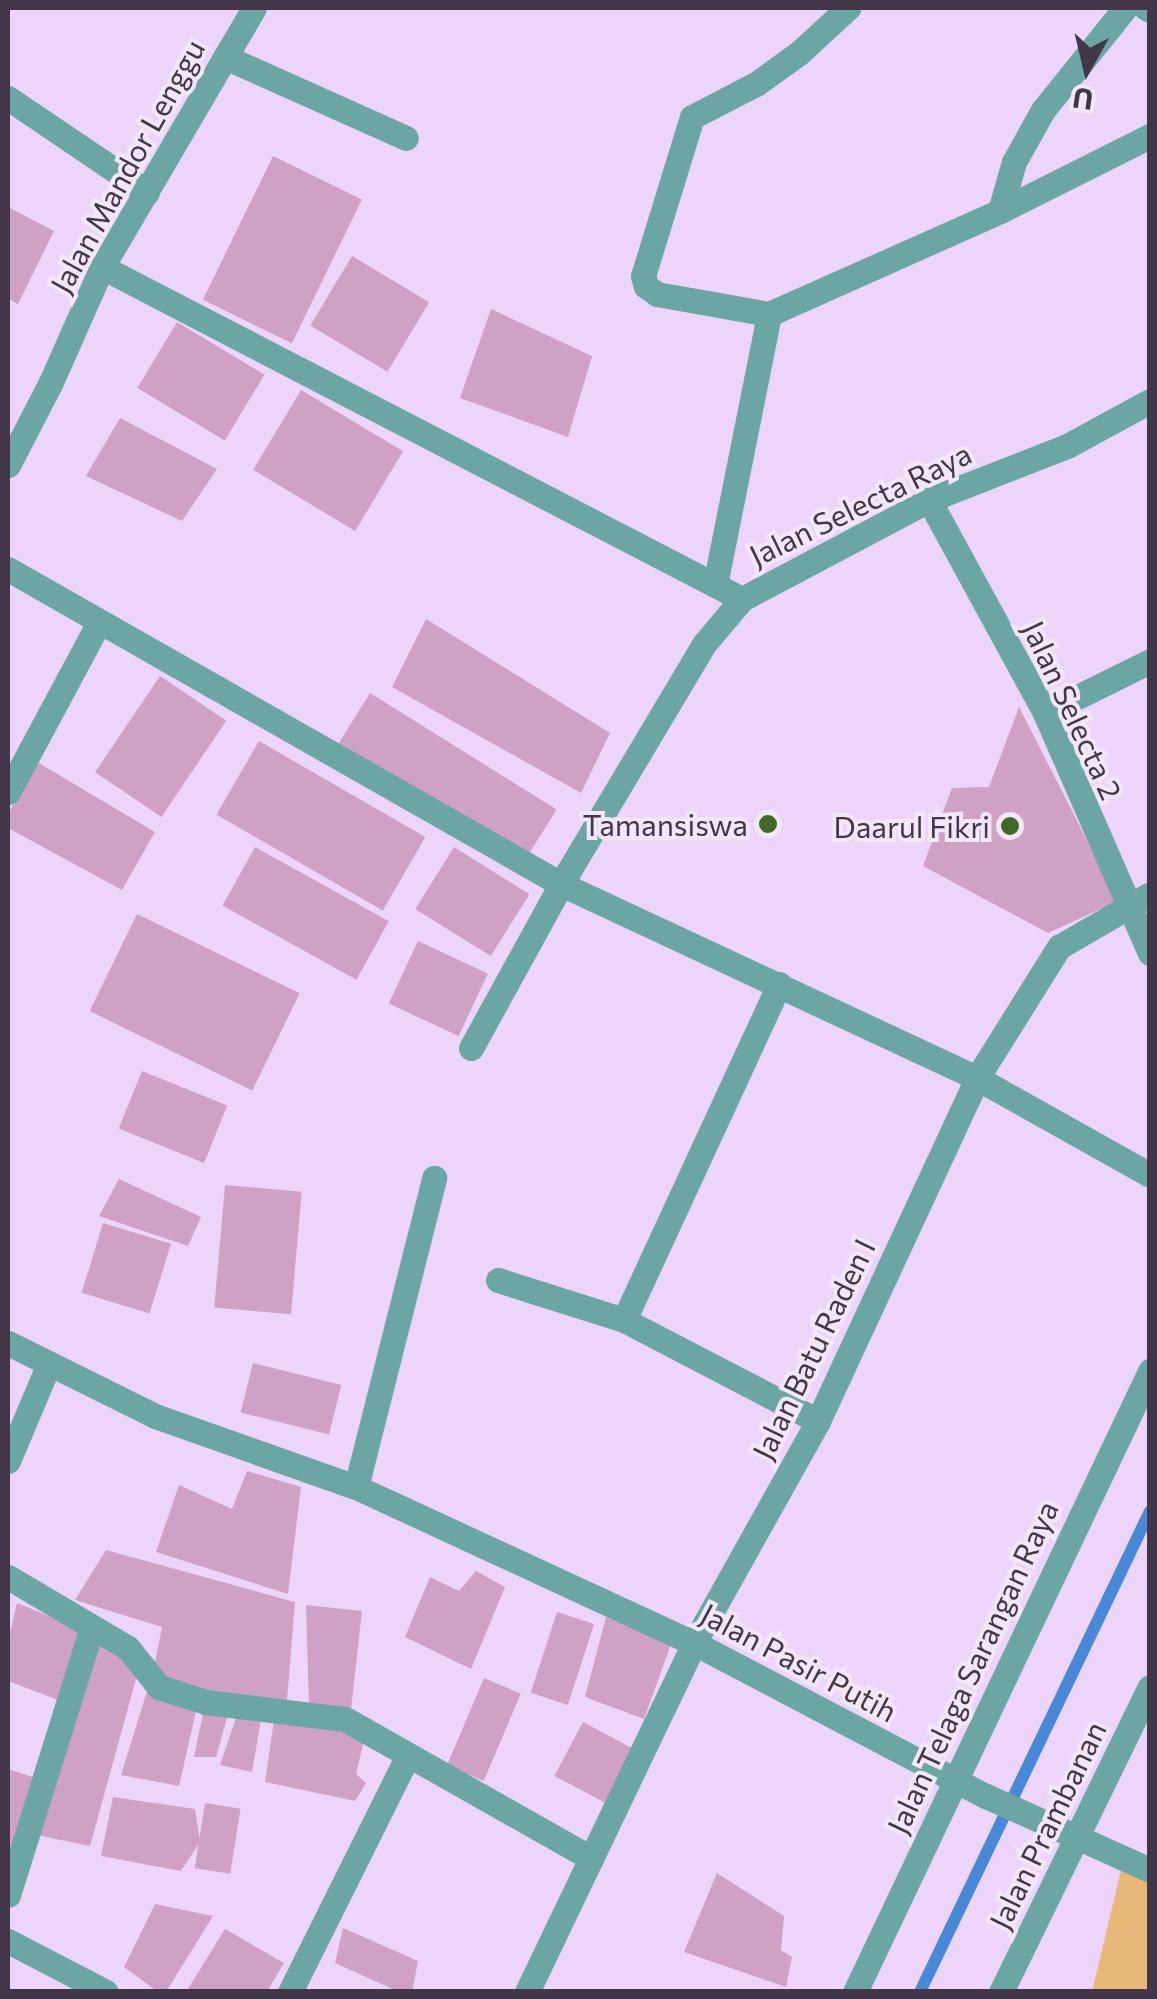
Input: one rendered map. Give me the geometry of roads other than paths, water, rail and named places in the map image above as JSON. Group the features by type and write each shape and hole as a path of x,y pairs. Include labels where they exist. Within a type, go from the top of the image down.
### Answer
{"street":[{"name":"Jalan Mandor Lenggu","path":"8,465 52,382 102,266 254,8"},
{"path":"848,8 799,54 756,84 692,117 643,276 657,294 769,314 1000,212 1150,136"},
{"path":"1000,212 1014,162 1043,110 1125,8"},
{"path":"225,57 406,138"},
{"path":"8,98 147,192"},
{"path":"102,266 742,600"},
{"path":"715,585 769,314"},
{"name":"Jalan Selecta Raya","path":"471,1048 561,884 704,644 742,600 929,500 1069,445 1150,401"},
{"name":"Jalan Selecta 2","path":"929,500 1045,713 1138,899 1150,953"},
{"path":"8,569 98,624 561,884 978,1078 1150,1175"},
{"path":"8,792 98,624"},
{"path":"1045,713 1150,661"},
{"name":"Jalan Batu Raden I","path":"527,1992 694,1643 818,1421 978,1078 1059,948 1138,899"},
{"path":"624,1320 780,984"},
{"path":"356,1487 434,1178"},
{"path":"498,1280 624,1320 818,1421"},
{"name":"Jalan Pasir Putih","path":"8,1343 155,1416 356,1487 416,1518 694,1643 986,1796 1150,1870"},
{"path":"8,1461 48,1366"},
{"name":"Jalan Telaga Sarangan Raya","path":"854,1992 1150,1370"},
{"path":"8,1576 128,1648 160,1687 206,1702 294,1709 345,1719 591,1858"},
{"path":"8,1895 92,1627"},
{"name":"Jalan Prambanan","path":"1001,1992 1150,1686"},
{"path":"290,1992 407,1757"},
{"path":"8,1941 106,1992"}],"waterway":[{"path":"920,1992 1150,1511"}],"place":[{"name":"Tamansiswa","path":"768,824"},
{"name":"Daarul Fikri","path":"1010,826"}]}
